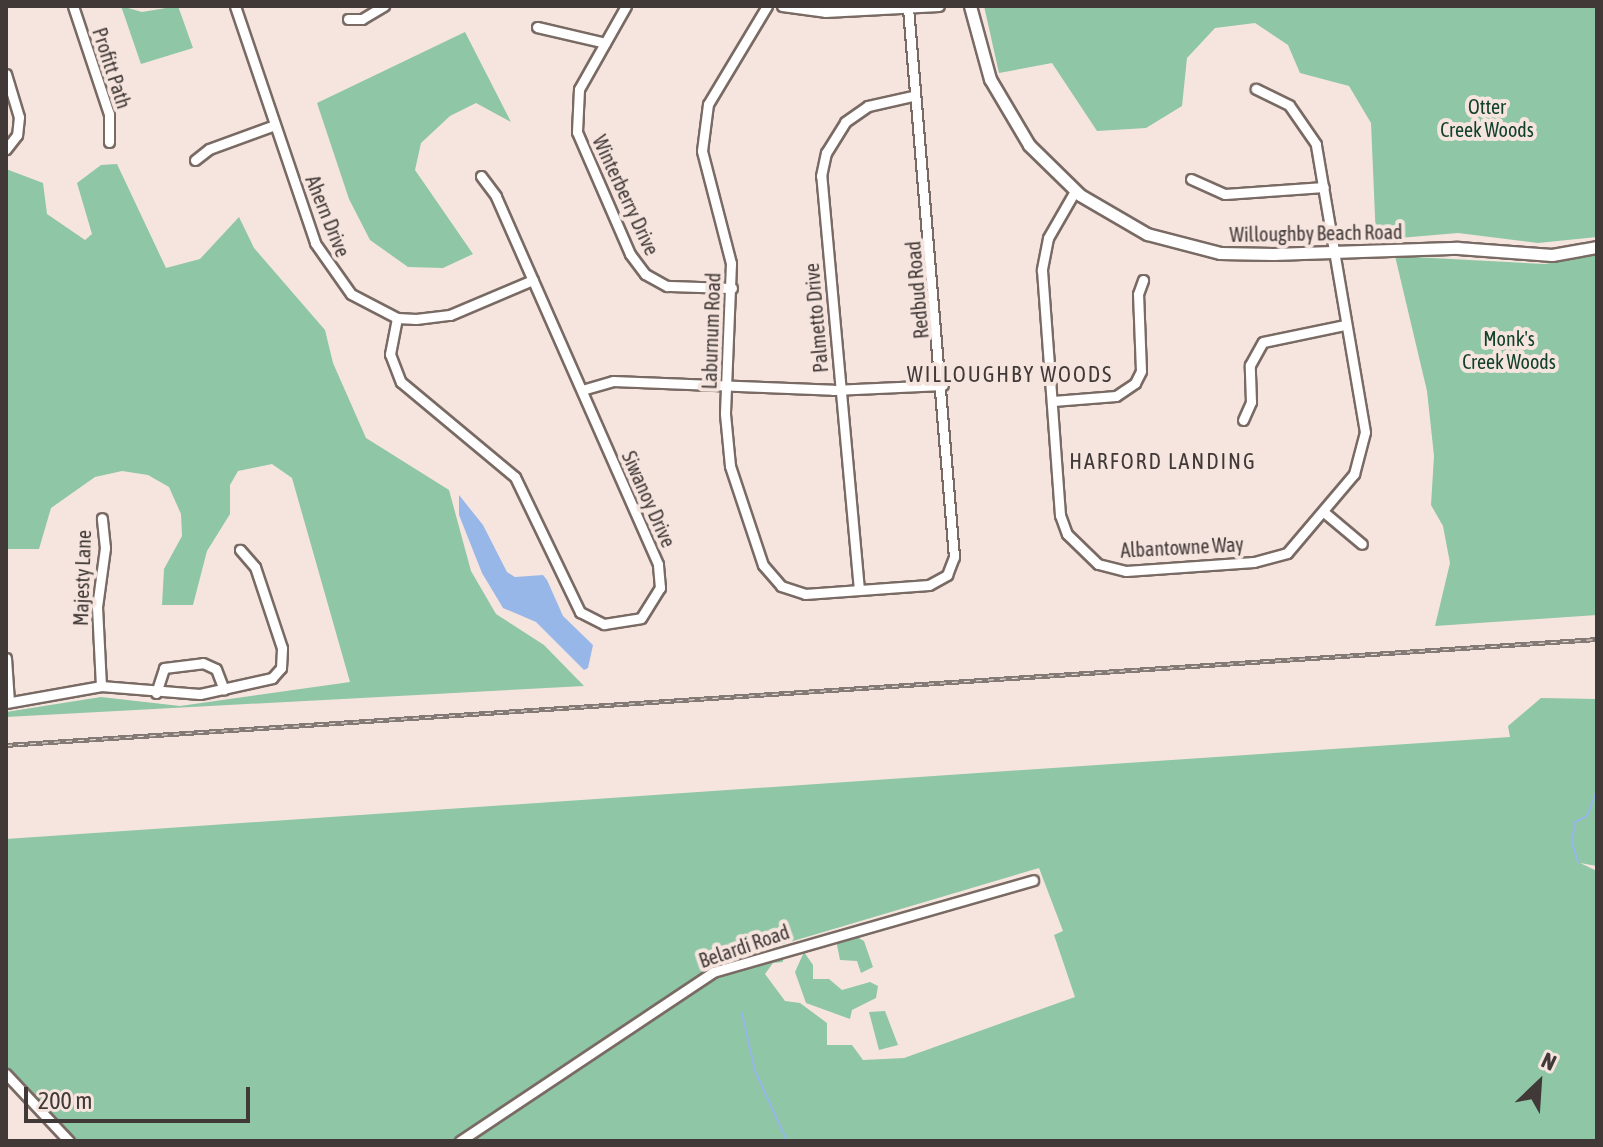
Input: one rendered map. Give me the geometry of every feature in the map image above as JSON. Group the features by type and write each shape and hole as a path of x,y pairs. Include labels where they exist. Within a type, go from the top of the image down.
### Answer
{"street":[{"name":"Profitt Path","path":"73,6 109,114 109,142"},
{"name":"Ahern Drive","path":"235,6 324,263 351,294 397,318"},
{"path":"348,19 362,19 384,6"},
{"name":"Winterberry Drive","path":"626,6 579,89 575,119 630,254 645,274 667,286 732,288"},
{"name":"Laburnum Road","path":"767,6 714,91 703,120 702,151 724,228 732,288 727,386 730,466 763,565 792,592 859,590"},
{"path":"782,6 825,12 939,6"},
{"name":"Willoughby Beach Road","path":"970,6 990,79 1003,106 1029,145 1075,191 1147,234 1220,253 1332,254 1458,248 1552,255 1597,247"},
{"name":"Redbud Road","path":"859,590 929,585 951,567 955,549 927,187 912,96 908,8"},
{"path":"537,27 605,43"},
{"path":"6,74 19,117 17,135 6,149"},
{"name":"Albantowne Way","path":"1075,191 1042,260 1060,515 1075,545 1098,564 1126,571 1270,559 1296,545 1354,474 1365,442 1316,144 1304,120 1276,95 1256,89"},
{"name":"Palmetto Drive","path":"859,590 823,163 838,130 855,113 884,100 912,96"},
{"path":"195,160 209,149 275,125"},
{"name":"Siwanoy Drive","path":"397,318 390,354 401,382 515,477 580,612 604,624 629,624 656,599 661,576 496,196 481,176"},
{"path":"1191,179 1225,194 1324,187"},
{"path":"397,318 450,315 533,280"},
{"path":"1053,401 1116,396 1135,383 1141,371 1138,294 1143,280"},
{"path":"1243,420 1251,402 1250,365 1263,342 1345,325"},
{"path":"582,390 613,381 840,390 943,385"},
{"path":"1325,513 1362,544"},
{"name":"Majesty Lane","path":"101,686 97,607 105,548 102,518"},
{"path":"6,658 7,702 101,686 156,693 224,690 272,678 283,659 255,567 240,550"},
{"path":"156,693 164,668 203,663 216,669 224,690"},
{"name":"Belardi Road","path":"460,1141 713,972 1033,880"},
{"path":"6,1074 69,1141"}],"green space":[{"path":"121,6 142,12 178,6 193,48 141,64"},
{"name":"Otter Creek Woods","path":"984,6 1597,6 1597,237 1538,243 1458,233 1376,240 1371,123 1349,86 1300,73 1288,45 1255,23 1215,28 1187,58 1182,106 1146,128 1097,131 1052,63 999,73"},
{"path":"465,32 511,122 476,103 450,116 421,143 415,170 473,254 443,268 408,267 370,240 349,199 317,103"},
{"path":"117,164 166,268 200,259 239,217 254,248 325,330 333,363 366,438 449,490 471,571 496,614 544,645 584,686 6,717 6,712 101,697 180,706 350,682 292,478 272,464 238,471 230,485 230,514 207,551 193,605 162,605 164,569 182,536 181,514 169,487 148,475 122,471 95,477 51,508 39,549 6,549 6,169 43,183 47,214 85,240 92,234 77,183 101,165"},
{"name":"Monk's Creek Woods","path":"1597,254 1597,615 1435,626 1450,563 1443,526 1431,505 1434,456 1427,391 1395,256 1545,264"},
{"path":"1541,698 1597,699 1597,866 1580,863 1597,871 1597,1141 69,1141 6,1074 6,839 1510,737 1508,726","holes":["1039,868 1063,931 1054,935 1075,997 904,1058 863,1060 852,1045 827,1045 827,1023 800,1003 785,1001 765,974 773,963 783,962 783,955 726,969 726,961"]},
{"path":"855,936 864,941 873,967 861,973 857,961 840,960 836,940"},
{"path":"804,952 813,965 813,979 829,979 842,990 870,982 878,986 876,998 852,1010 850,1019 806,1003 795,972"},
{"path":"885,1011 898,1045 879,1050 869,1012"}],"water":[{"path":"459,495 483,525 507,572 515,577 543,575 547,580 563,616 593,645 588,668 584,670 536,622 503,608 482,573 459,515"}],"waterway":[{"path":"1578,862 1572,842 1575,822 1587,816 1597,790"},
{"path":"742,1013 755,1071 787,1141"}],"railway":[{"path":"6,745 1597,639"}],"district":[{"name":"WILLOUGHBY WOODS","path":"1010,375"},
{"name":"HARFORD LANDING","path":"1163,462"}]}
